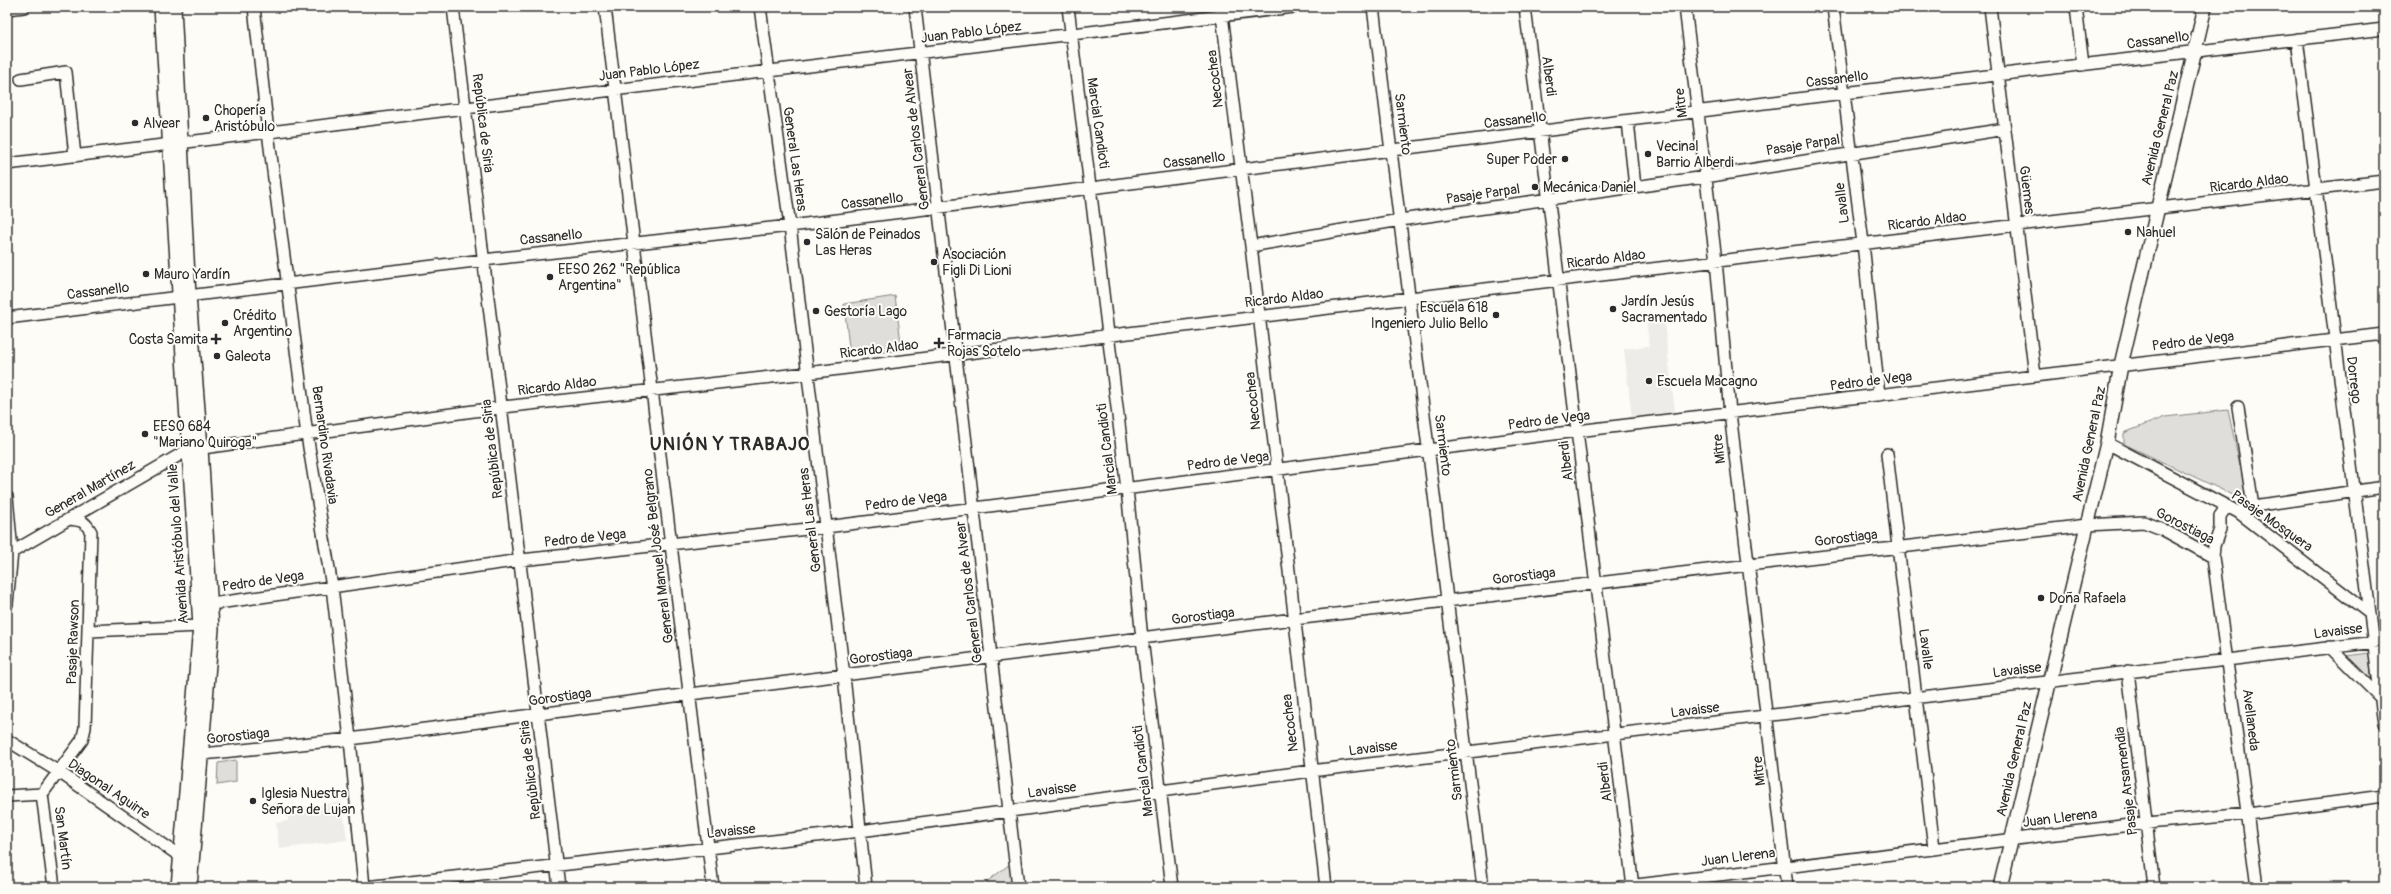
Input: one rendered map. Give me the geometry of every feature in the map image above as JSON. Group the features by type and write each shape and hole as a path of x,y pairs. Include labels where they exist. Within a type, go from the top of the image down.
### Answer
{"main road":[{"name":"Avenida Aristóbulo del Valle","path":"161,7 174,144 183,296 195,449 211,604 212,630 190,887"},
{"name":"Avenida Aristóbulo del Valle","path":"174,7 174,144"},
{"name":"Avenida General Paz","path":"2000,887 2048,681 2107,443 2121,365 2205,7"},
{"name":"Avenida Aristóbulo del Valle","path":"178,887 200,626 195,449"}],"street":[{"path":"7,9 24,7"},
{"name":"Bernardino Rivadavia","path":"254,7 268,132 307,435 332,586 350,739 365,887"},
{"name":"República de Siria","path":"453,7 521,560 559,887"},
{"name":"General Manuel José Belgrano","path":"605,7 713,887"},
{"name":"General Las Heras","path":"760,7 790,226 808,373 844,676 866,887"},
{"name":"General Carlos de Alvear","path":"915,7 975,508 1018,887"},
{"name":"Marcial Candioti","path":"1068,7 1127,489 1142,639 1172,887"},
{"name":"Juan Pablo López","path":"7,164 920,52 1071,35 1221,12 1294,7"},
{"name":"Sarmiento","path":"1373,7 1449,600 1483,887"},
{"name":"Alberdi","path":"1525,7 1549,200 1557,280 1578,431 1633,886"},
{"name":"Mitre","path":"1685,7 1716,261 1730,413 1787,887"},
{"name":"Lavalle","path":"1833,7 1879,395"},
{"name":"Güemes","path":"1990,7 2035,376"},
{"path":"2076,7 2083,65"},
{"name":"Necochea","path":"1221,12 1251,246 1311,771 1326,887"},
{"name":"Cassanello","path":"7,318 288,283 939,208 1697,111 1999,76 2195,50 2384,29"},
{"name":"Dorrego","path":"2297,39 2369,613 2379,642 2380,696 2384,724"},
{"path":"20,80 66,72 74,156"},
{"path":"1628,121 1635,187"},
{"name":"Pasaje Parpal","path":"1251,246 1400,220 1705,177 1851,152 2005,129"},
{"name":"Ricardo Aldao","path":"195,449 307,435 502,407 808,373 956,354 1108,337 1259,316 2384,182"},
{"name":"Pedro de Vega","path":"200,626 211,604 521,560 826,527 1578,431 2384,334"},
{"path":"2238,407 2253,506"},
{"name":"Pasaje Mosquera","path":"2107,443 2238,512 2297,555 2369,613"},
{"name":"General Martínez","path":"10,553 195,449"},
{"name":"Lavalle","path":"1887,454 1934,848"},
{"path":"2238,512 2253,506 2384,487"},
{"path":"7,497 10,553 7,604"},
{"name":"Avellaneda","path":"2227,506 2220,516 2220,529 2214,546 2213,557 2228,659 2257,887"},
{"name":"Pasaje Rawson","path":"42,794 82,740 86,728 91,532 87,524 81,520 69,519"},
{"name":"Gorostiaga","path":"188,755 202,755 350,739 690,694 1294,619 2087,525 2144,522 2162,529 2213,557"},
{"path":"89,631 200,626"},
{"name":"Lavaisse","path":"365,887 462,881 556,865 860,832 1160,790 1311,771 2128,671 2379,642"},
{"path":"2330,647 2380,696"},
{"name":"Pasaje Arsamendia","path":"2128,671 2154,887"},
{"name":"Diagonal Aguirre","path":"7,740 58,772 192,864"},
{"path":"7,796 42,794"},
{"name":"San Martín","path":"42,794 54,887"},
{"name":"Juan Llerena","path":"1620,887 2147,823 2248,814 2384,796"}],"shaded area":[{"path":"895,296 902,350 850,356 844,304"},
{"name":"Escuela Macagno","path":"1663,315 1675,412 1632,418 1624,349 1649,346 1646,318"},
{"path":"2228,410 2246,493 2235,496 2124,444 2124,433 2165,417"},
{"path":"2369,653 2372,682 2346,656"},
{"path":"236,760 236,782 217,785 218,763"},
{"path":"342,802 347,840 279,849 276,823 288,821 287,809"},
{"path":"1010,864 1013,887 980,887"}],"railway":[{"path":"2377,7 2384,26"}],"place":[{"name":"Chopería Aristóbulo","path":"206,118"},
{"name":"Alvear","path":"135,123"},
{"name":"Vecinal Barrio Alberdi","path":"1648,154"},
{"name":"Super Poder","path":"1565,159"},
{"name":"Mecánica Daniel","path":"1535,187"},
{"name":"Nahuel","path":"2128,232"},
{"name":"Salón de Peinados Las Heras","path":"807,242"},
{"name":"Asociación Figli Di Lioni","path":"934,262"},
{"name":"Mauro Yardín","path":"146,274"},
{"name":"EESO 262 \"República Argentina\"","path":"550,277"},
{"name":"Jardín Jesús Sacramentado","path":"1613,309"},
{"name":"Gestoría Lago","path":"816,311"},
{"name":"Escuela 618 Ingeniero Julio Bello","path":"1496,315"},
{"name":"Crédito Argentino","path":"225,323"},
{"name":"Costa Samita","path":"216,339"},
{"name":"Farmacia Rojas Sotelo","path":"939,343"},
{"name":"Galeota","path":"217,356"},
{"name":"Escuela Macagno","path":"1649,381"},
{"name":"EESO 684 \"Mariano Quiroga\"","path":"145,434"},
{"name":"Doña Rafaela","path":"2041,598"},
{"name":"Iglesia Nuestra Señora de Lujan","path":"253,801"}],"district":[{"name":"UNIÓN Y TRABAJO","path":"730,444"}]}
